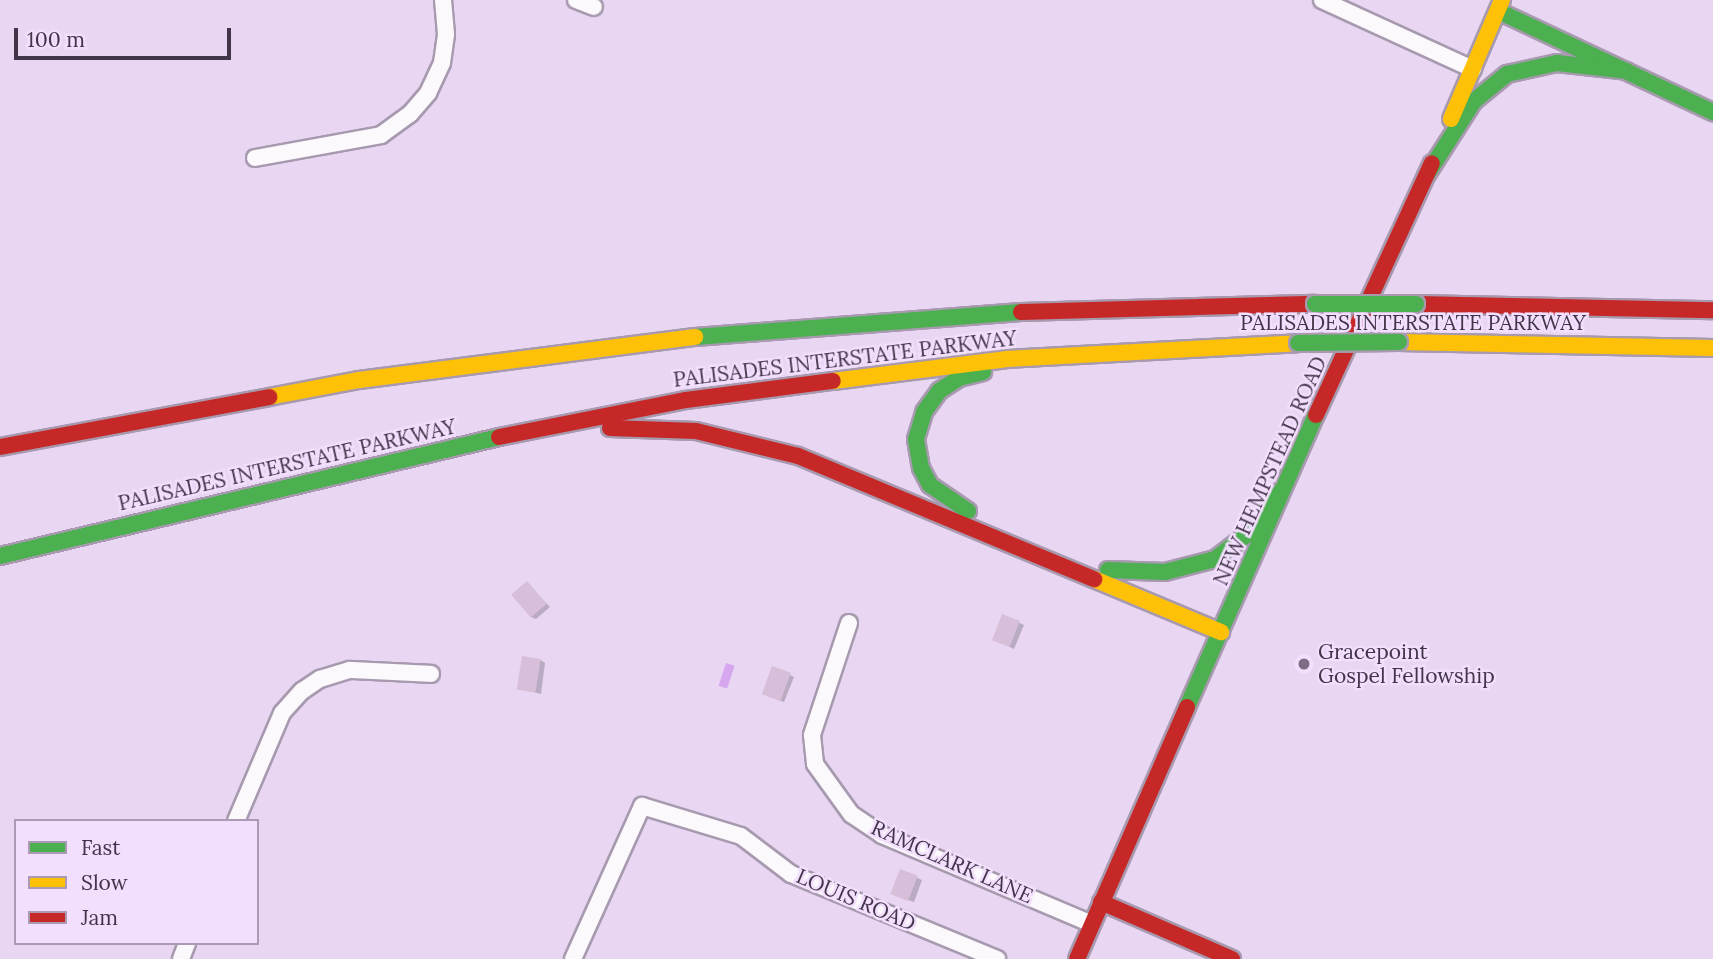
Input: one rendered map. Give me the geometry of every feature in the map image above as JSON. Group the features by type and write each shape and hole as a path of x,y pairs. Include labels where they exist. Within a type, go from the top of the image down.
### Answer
{"main road":[{"name":"NEW HEMPSTEAD ROAD","path":"1077,959 1282,489 1502,4"},
{"path":"1502,4 1627,71 1713,112"},
{"path":"1502,4 1713,96"},
{"path":"1426,176 1474,101 1507,74 1557,63 1627,71"},
{"path":"1459,304 1713,293"},
{"name":"PALISADES INTERSTATE PARKWAY","path":"0,447 359,380 678,338 975,315 1315,304 1459,304 1713,310"},
{"name":"PALISADES INTERSTATE PARKWAY","path":"0,556 423,454 594,417 780,385 953,364 1166,347 1399,342 1713,348"},
{"path":"1166,347 967,376 939,391 920,420 916,439 921,468 945,499 1108,570 1223,626"},
{"path":"423,454 627,427 731,437 813,462 1223,626"},
{"path":"1108,570 1165,572 1215,559 1241,542 1282,489"},
{"path":"1101,902 1232,959"}],"street":[{"path":"254,158 381,135 410,114 428,93 442,63 446,34 443,0"},
{"path":"576,0 594,7"},
{"path":"1322,0 1473,69"},
{"name":"RAMCLARK LANE","path":"849,623 812,735 815,764 851,814 883,835 1092,924"},
{"path":"237,819 282,713 302,691 320,679 350,670 431,674"},
{"name":"LOUIS ROAD","path":"573,959 642,806 741,836 791,874 997,959"}],"shaded area":[{"path":"726,663 735,666 727,689 719,686"}],"building":[{"path":"527,581 547,604 531,617 511,595"},
{"path":"1002,614 1020,621 1010,647 992,640"},
{"path":"522,656 541,659 535,693 517,690"},
{"path":"772,666 791,673 781,701 762,694"},
{"path":"900,869 918,876 908,901 890,894"}],"traffic: fast":[{"path":"1498,11 1713,112"},
{"path":"1426,176 1474,101 1507,74 1557,63 1627,71"},
{"path":"1315,304 1416,304"},
{"path":"695,337 1021,312"},
{"path":"1298,343 1399,342"},
{"path":"968,511 930,485 921,468 916,439 924,412 939,391 959,378 983,372"},
{"path":"1187,707 1316,415"},
{"path":"0,556 499,437"},
{"path":"1108,570 1165,572 1215,559 1249,533 1282,490"}],"traffic: slow":[{"path":"1451,119 1502,0"},
{"path":"269,397 359,380 695,337"},
{"path":"1399,342 1713,348"},
{"path":"833,381 1006,359 1298,343"},
{"path":"1094,579 1221,632"}],"traffic: jam":[{"path":"1316,415 1432,163"},
{"path":"1021,312 1315,304"},
{"path":"1416,304 1713,310"},
{"path":"499,437 686,400 833,381"},
{"path":"0,447 269,397"},
{"path":"610,428 696,431 798,456 1094,579"},
{"path":"1077,959 1187,707"},
{"path":"1101,902 1232,959"}],"place":[{"name":"Gracepoint Gospel Fellowship","path":"1304,664"}]}
